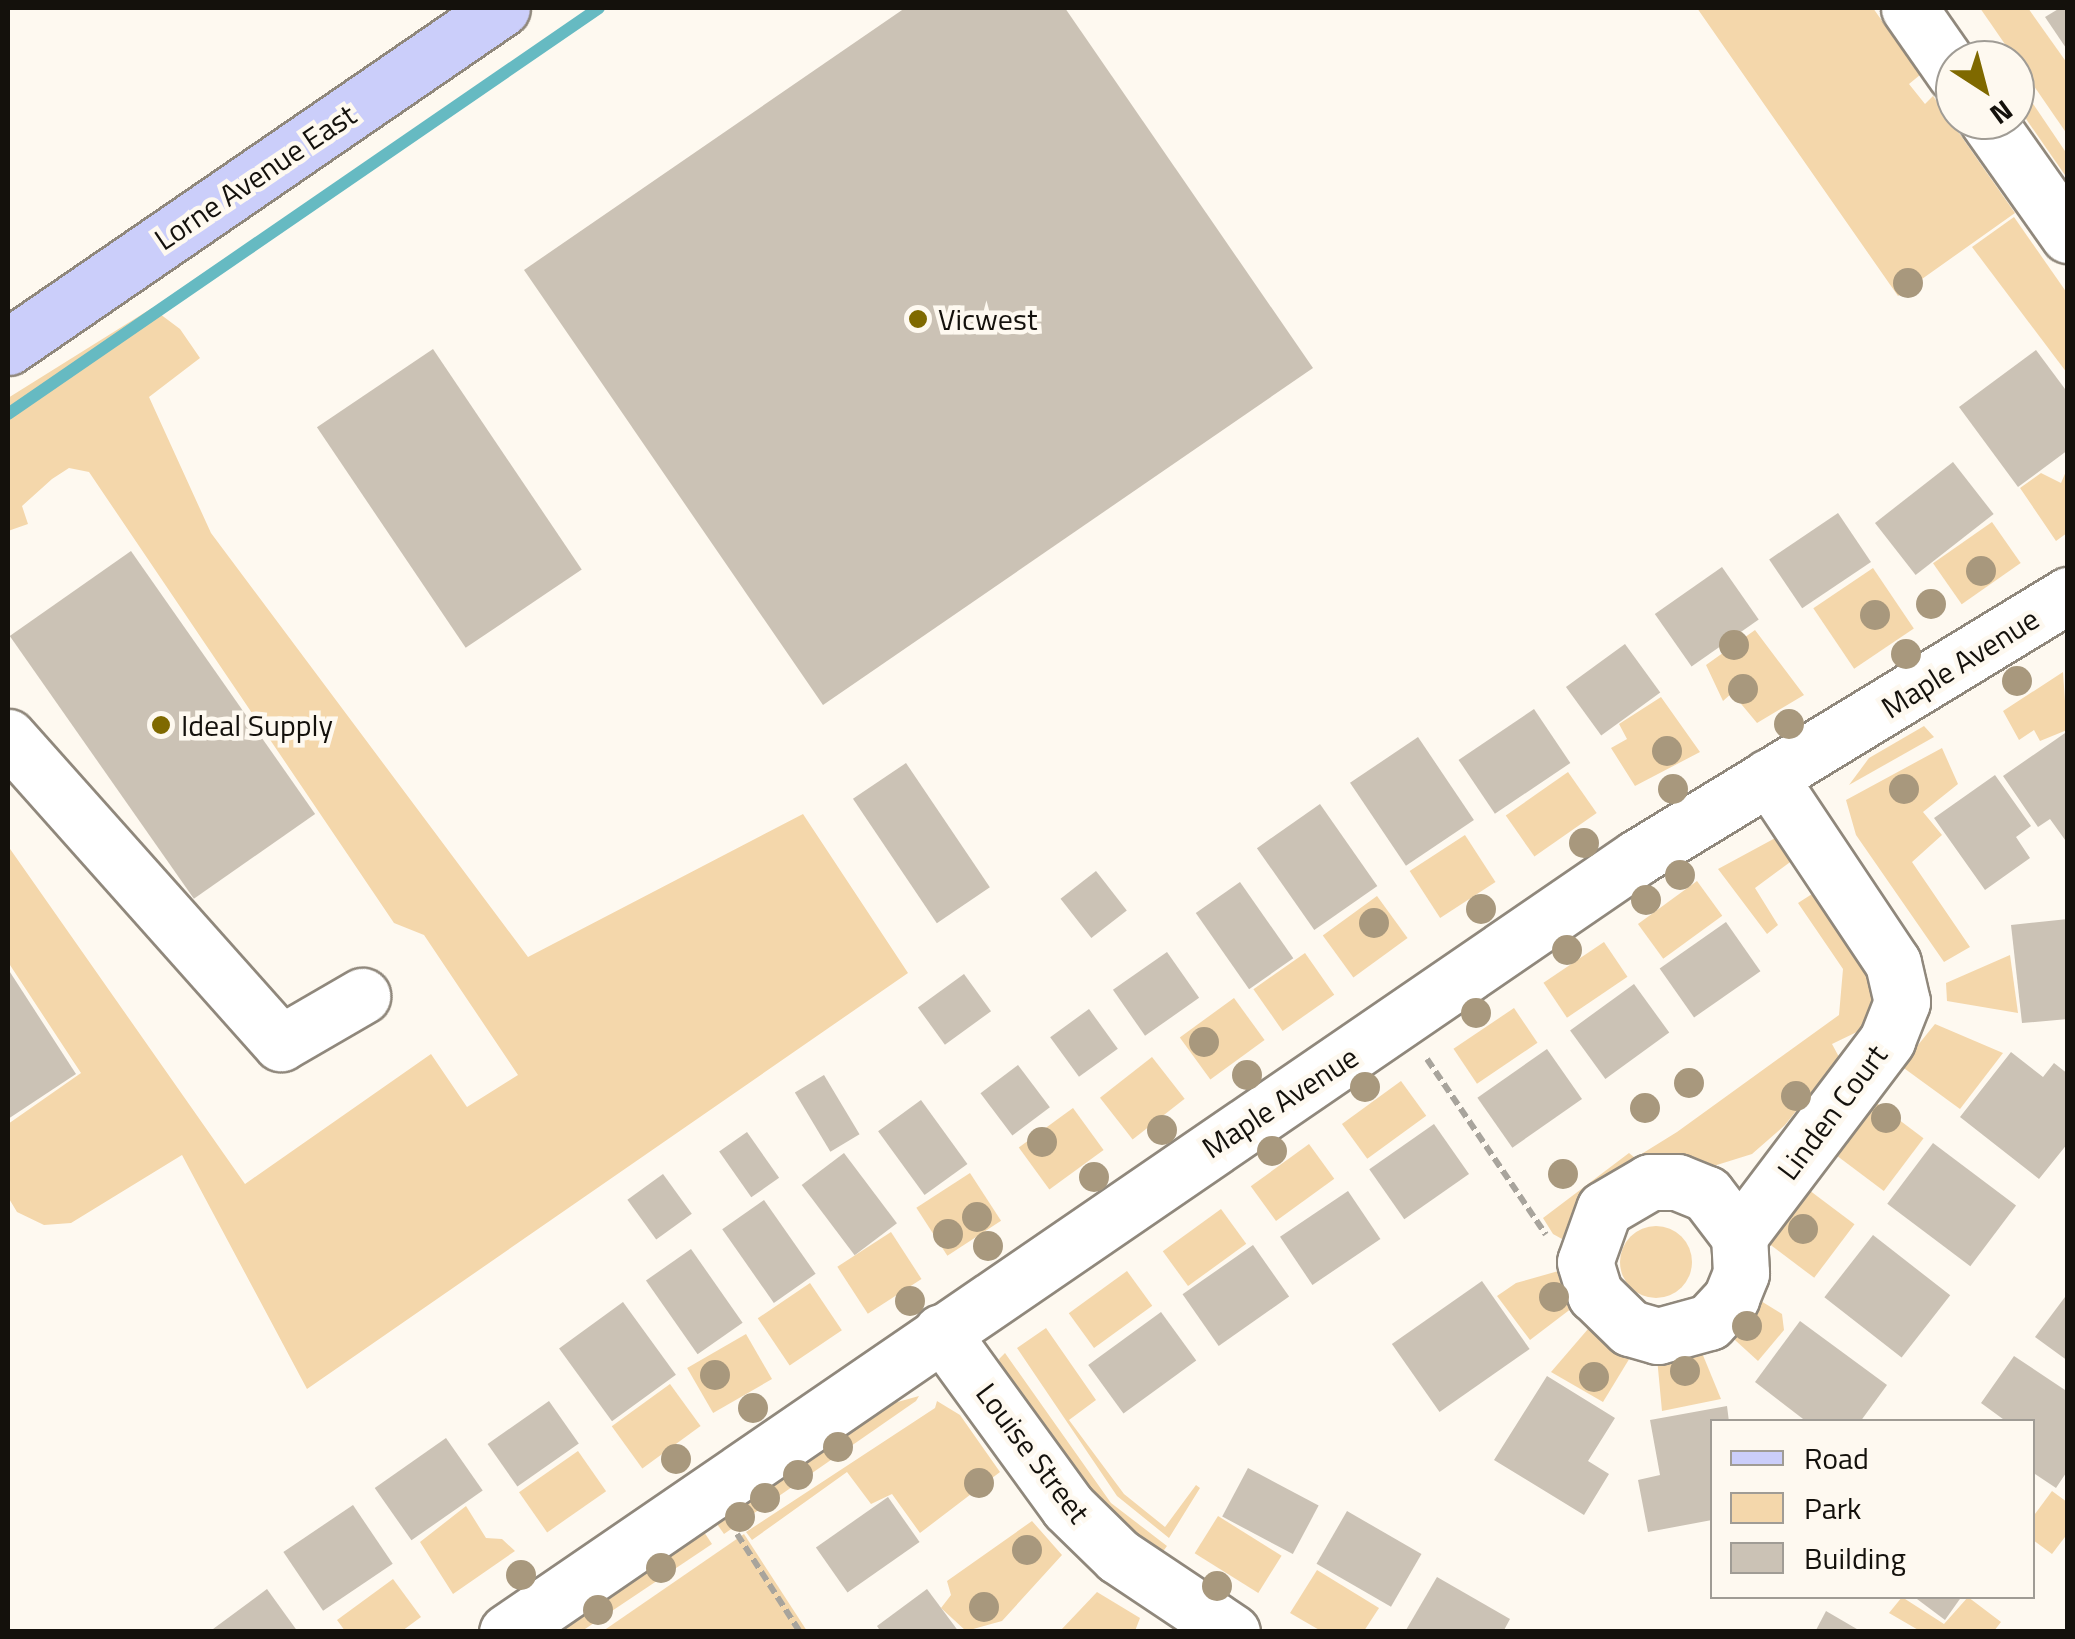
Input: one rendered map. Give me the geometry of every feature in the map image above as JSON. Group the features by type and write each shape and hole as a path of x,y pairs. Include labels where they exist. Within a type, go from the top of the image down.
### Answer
{"main road":[{"name":"Lorne Avenue East","path":"8,346 502,8"}],"street":[{"path":"1909,8 1935,45"},
{"path":"2001,140 2068,235"},
{"name":"Maple Avenue","path":"507,1632 1608,877 2068,595"},
{"path":"8,737 281,1042 362,996"},
{"name":"Linden Court","path":"1739,1236 1886,1040 1902,1002 1894,963 1769,777"},
{"path":"1650,1182 1677,1182 1707,1194 1739,1236 1741,1273 1731,1298 1709,1322 1684,1334 1630,1328 1595,1294 1584,1262 1604,1209 1650,1182"},
{"name":"Louise Street","path":"941,1332 1068,1507 1118,1556 1232,1632"}],"path":[{"path":"1426,1058 1550,1242 1584,1262"},
{"path":"737,1534 800,1632"}],"green space":[{"path":"1697,8 1873,8 1920,75 1909,84 1925,104 1933,96 1935,99 1935,140 1964,140 2015,213 1898,296"},
{"path":"1980,8 2028,8 2067,63 2067,134 2035,88 2035,40 2002,40"},
{"path":"2035,107 2067,154 2067,178 2035,132"},
{"path":"2014,217 2067,293 2067,373 1972,247"},
{"path":"152,308 180,329 200,358 149,397 211,533 528,957 803,814 908,973 307,1389 182,1155 71,1223 44,1225 17,1212 8,1197 8,1124 81,1073 8,962 8,846 245,1184 431,1054 467,1107 518,1075 424,935 394,923 89,472 69,468 52,479 22,506 28,524 8,531 8,398"},
{"path":"2067,469 2067,533 2056,541 2020,488 2041,473 2061,483"},
{"path":"1992,522 2021,563 1962,604 1933,563"},
{"path":"1873,568 1914,629 1854,669 1813,608"},
{"path":"1755,630 1804,695 1757,723 1732,693 1723,701 1706,665"},
{"path":"2063,672 2067,730 2040,741 2034,730 2019,740 2003,711"},
{"path":"1661,697 1700,752 1635,786 1611,748 1627,739 1619,724"},
{"path":"1924,726 1934,737 1849,785 1869,758"},
{"path":"1942,748 1958,784 1923,812 1942,835 1912,862 1970,947 1944,962 1856,835 1846,800"},
{"path":"1568,772 1597,813 1534,857 1506,816"},
{"path":"1465,835 1495,882 1440,918 1410,871"},
{"path":"1779,836 1797,857 1755,888 1778,925 1767,934 1718,869"},
{"path":"1697,881 1722,916 1663,959 1638,924"},
{"path":"1823,887 1883,990 1861,1030 1832,1044 1839,1057 1785,1125 1752,1154 1576,1209 1562,1239 1553,1234 1543,1218 1629,1153 1635,1158 1677,1132 1839,1015 1843,969 1798,903"},
{"path":"1377,896 1408,938 1353,977 1323,935"},
{"path":"1604,942 1627,977 1567,1018 1543,983"},
{"path":"1305,953 1334,995 1283,1031 1253,989"},
{"path":"2010,955 2018,1013 1947,1001 1946,983"},
{"path":"1234,998 1265,1040 1210,1079 1180,1037"},
{"path":"1514,1008 1537,1043 1477,1084 1453,1049"},
{"path":"1935,1024 2003,1053 1960,1109 1901,1066"},
{"path":"1152,1057 1185,1099 1133,1139 1100,1098"},
{"path":"1401,1081 1426,1116 1367,1159 1342,1124"},
{"path":"1874,1101 1924,1138 1884,1191 1834,1154"},
{"path":"1073,1108 1104,1150 1049,1189 1019,1147"},
{"path":"1309,1144 1334,1179 1276,1221 1251,1186"},
{"path":"970,1173 1001,1221 947,1256 916,1208"},
{"path":"1805,1187 1855,1224 1814,1278 1765,1241"},
{"path":"1221,1209 1246,1244 1188,1286 1163,1251"},
{"path":"1656,1226 1681,1237 1692,1262 1681,1287 1656,1298 1631,1287 1620,1262 1631,1237"},
{"path":"891,1232 921,1279 868,1314 837,1267"},
{"path":"1562,1270 1572,1308 1530,1340 1497,1296 1516,1283"},
{"path":"1127,1271 1152,1306 1094,1348 1069,1313"},
{"path":"810,1283 842,1330 790,1365 758,1318"},
{"path":"1748,1293 1782,1314 1784,1330 1758,1361 1724,1330"},
{"path":"1046,1328 1096,1400 1069,1420 1124,1494 1165,1527 1196,1485 1200,1488 1169,1538 1117,1496 1017,1348"},
{"path":"1588,1329 1631,1356 1603,1402 1551,1372"},
{"path":"746,1334 772,1379 713,1413 687,1368"},
{"path":"1700,1348 1721,1399 1662,1411 1657,1358"},
{"path":"1005,1353 1111,1503 1167,1546 1156,1561 1122,1539 1006,1381 999,1359"},
{"path":"670,1384 701,1426 642,1468 612,1426"},
{"path":"919,1396 724,1534 717,1524 894,1403"},
{"path":"937,1401 960,1415 1000,1472 920,1533 892,1494 871,1504 847,1472 752,1540 746,1532 935,1408"},
{"path":"578,1451 606,1491 547,1532 519,1492"},
{"path":"2052,1491 2067,1502 2068,1533 2052,1554 2035,1541 2035,1514"},
{"path":"466,1506 486,1538 502,1539 515,1551 453,1594 420,1542"},
{"path":"1218,1516 1282,1556 1258,1593 1195,1553"},
{"path":"1032,1521 1062,1555 1002,1621 966,1631 941,1608 951,1595 947,1581"},
{"path":"704,1532 712,1544 582,1631 560,1631"},
{"path":"744,1534 807,1631 603,1631"},
{"path":"1317,1570 1379,1608 1364,1631 1321,1631 1290,1613"},
{"path":"393,1579 421,1617 402,1631 345,1631 337,1620"},
{"path":"1097,1592 1140,1618 1135,1631 1060,1631"},
{"path":"1900,1599 1905,1599 1944,1624 1966,1599 1971,1599 2001,1622 1994,1631 1920,1631 1889,1613"}],"building":[{"name":"Vicwest","path":"905,8 1065,8 1313,368 823,705 524,270"},
{"path":"2068,8 2068,51 2045,17"},
{"path":"433,349 582,570 466,648 317,427"},
{"path":"2036,350 2068,393 2068,450 2018,487 1959,407"},
{"path":"1953,462 1994,514 1916,575 1875,523"},
{"path":"1838,513 1871,562 1802,608 1769,559"},
{"name":"Ideal Supply","path":"131,551 315,814 194,899 10,636"},
{"path":"1722,567 1759,619 1692,666 1655,614"},
{"path":"1625,644 1660,693 1601,735 1566,687"},
{"path":"1534,709 1570,763 1495,814 1459,760"},
{"path":"2068,731 2068,844 2050,819 2038,827 2003,776"},
{"path":"1418,737 1474,820 1406,866 1350,783"},
{"path":"906,763 990,887 937,923 853,799"},
{"path":"1995,775 2031,826 2016,837 2030,858 1985,890 1934,818"},
{"path":"1320,804 1377,886 1314,930 1257,848"},
{"path":"1096,871 1127,910 1091,938 1061,899"},
{"path":"1240,882 1293,958 1249,989 1196,913"},
{"path":"2068,919 2068,1019 2022,1023 2011,925"},
{"path":"1726,922 1760,971 1694,1018 1660,968"},
{"path":"1167,952 1199,998 1145,1036 1113,990"},
{"path":"8,969 76,1074 8,1119"},
{"path":"964,974 991,1011 945,1045 918,1008"},
{"path":"1634,984 1669,1033 1605,1079 1570,1030"},
{"path":"1089,1009 1118,1049 1079,1077 1050,1037"},
{"path":"1547,1049 1582,1099 1512,1148 1477,1098"},
{"path":"2011,1052 2043,1077 2054,1063 2068,1074 2068,1143 2039,1179 1960,1117"},
{"path":"1018,1065 1050,1107 1012,1136 980,1093"},
{"path":"824,1075 860,1134 830,1152 795,1093"},
{"path":"921,1100 967,1164 925,1195 878,1131"},
{"path":"1434,1124 1469,1174 1404,1219 1369,1169"},
{"path":"747,1132 779,1178 751,1197 719,1152"},
{"path":"1933,1143 2016,1206 1970,1266 1887,1204"},
{"path":"844,1153 897,1223 855,1255 802,1185"},
{"path":"663,1174 692,1214 656,1240 627,1200"},
{"path":"1348,1191 1380,1239 1312,1285 1280,1237"},
{"path":"764,1200 816,1274 774,1303 722,1229"},
{"path":"1873,1235 1950,1295 1902,1358 1824,1297"},
{"path":"1253,1245 1289,1297 1219,1346 1183,1294"},
{"path":"691,1249 743,1323 698,1354 646,1281"},
{"path":"1482,1281 1530,1349 1440,1412 1392,1344"},
{"path":"2068,1293 2068,1361 2035,1337"},
{"path":"623,1302 676,1375 612,1421 559,1348"},
{"path":"1161,1312 1196,1361 1123,1413 1088,1365"},
{"path":"1800,1321 1887,1385 1862,1419 1803,1419 1755,1382"},
{"path":"2014,1356 2068,1392 2068,1470 2056,1488 2035,1474 2035,1419 2003,1419 1981,1403"},
{"path":"1547,1376 1615,1418 1588,1461 1609,1474 1584,1515 1494,1460"},
{"path":"549,1401 579,1444 517,1487 488,1444"},
{"path":"1727,1406 1729,1419 1710,1419 1710,1520 1648,1532 1638,1480 1660,1475 1650,1420"},
{"path":"446,1438 483,1490 411,1540 375,1488"},
{"path":"1248,1468 1319,1506 1293,1554 1222,1517"},
{"path":"888,1497 920,1542 847,1593 816,1547"},
{"path":"353,1505 393,1564 323,1611 283,1552"},
{"path":"1347,1511 1421,1554 1391,1607 1316,1564"},
{"path":"1437,1577 1510,1619 1503,1632 1406,1630"},
{"path":"267,1589 298,1632 209,1632"},
{"path":"927,1589 959,1632 881,1632 877,1626"},
{"path":"1917,1599 1960,1599 1945,1620"},
{"path":"1826,1611 1862,1632 1815,1632"}],"waterway":[{"path":"8,414 599,8"}],"place":[{"name":"Vicwest","path":"918,319"},
{"name":"Ideal Supply","path":"161,725"}]}
